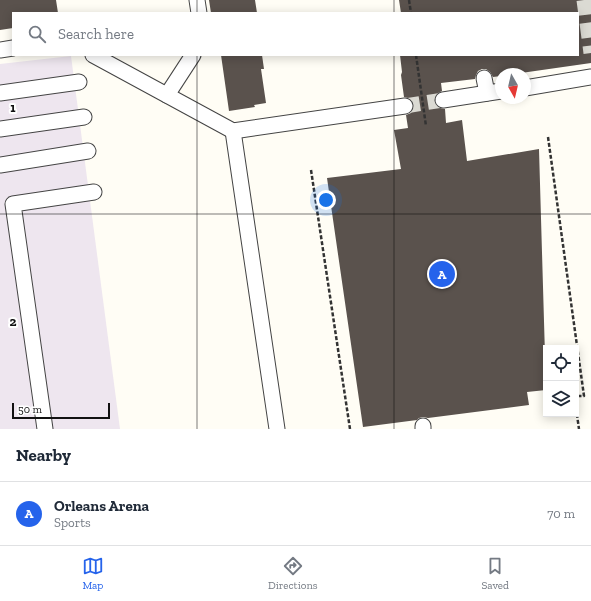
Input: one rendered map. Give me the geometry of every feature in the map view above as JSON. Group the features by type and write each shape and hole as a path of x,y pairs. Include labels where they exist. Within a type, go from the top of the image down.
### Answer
{"lane":[{"path":"197,0 199,12"},
{"path":"0,50 12,48"},
{"path":"95,56 233,131 405,106"},
{"path":"167,95 192,56"},
{"path":"531,87 591,77"},
{"path":"444,100 494,92 484,78"},
{"path":"0,93 79,82"},
{"path":"0,129 84,117"},
{"path":"233,131 277,429"},
{"path":"0,165 88,151"},
{"path":"45,429 6,205 94,192"}],"path":[{"path":"409,0 411,12"},
{"path":"416,56 426,126"},
{"path":"548,137 584,396 579,396"},
{"path":"311,170 350,429"},
{"path":"577,417 579,429"}],"shaded area":[{"path":"71,56 120,429 0,429 0,64"}],"building":[{"path":"0,0 56,0 58,12 12,12 12,28 0,30"},
{"path":"209,0 255,0 257,12 211,12"},
{"path":"399,0 591,0 591,63 531,72 531,68 495,68 495,77 493,77 486,69 482,69 478,71 475,79 441,83 442,91 435,97 434,102 436,106 445,109 446,123 462,120 467,161 539,149 545,345 543,345 543,390 527,392 529,405 428,418 423,417 417,420 363,427 327,178 401,169 394,130 408,128 406,115 411,113 414,105 412,100 404,97 400,56 579,56 579,12 401,12"},
{"path":"221,56 262,56 264,69 261,69 266,103 254,105 255,107 229,111"}],"tunnel":[{"path":"584,0 591,53"},
{"path":"405,106 443,100"}],"place":[{"name":"Orleans Arena","path":"442,274"}]}
